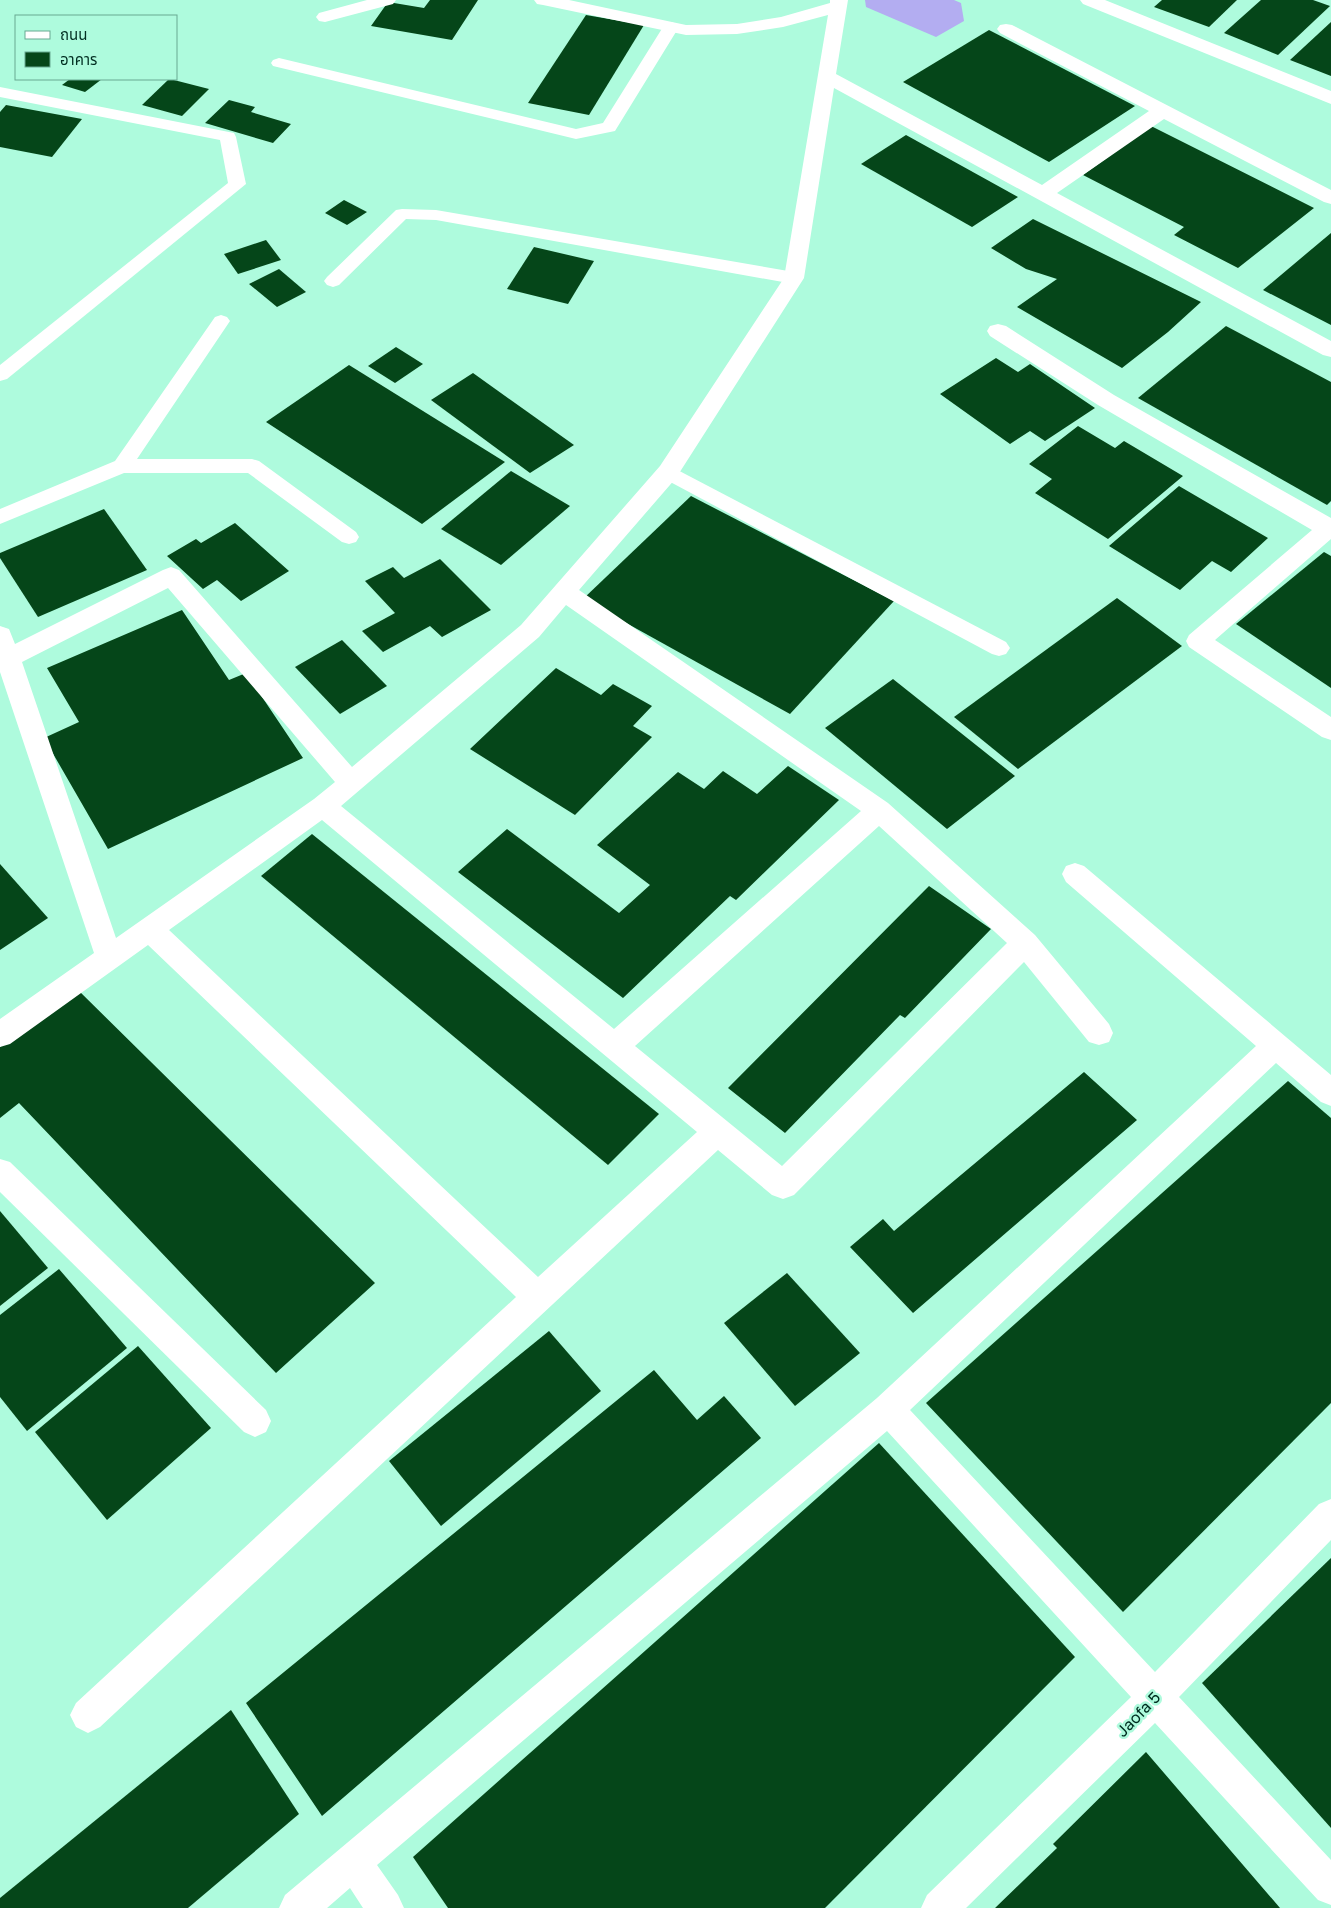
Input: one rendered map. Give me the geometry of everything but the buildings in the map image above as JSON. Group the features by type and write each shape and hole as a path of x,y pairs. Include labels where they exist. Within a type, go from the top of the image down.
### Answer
{"street":[{"path":"324,17 387,0"},
{"path":"0,1035 323,806 530,631 668,472 794,278 838,3 783,22 736,29 686,30 543,0"},
{"path":"1088,0 1331,98"},
{"path":"1006,29 1331,198"},
{"path":"826,76 1331,350"},
{"path":"1043,194 1162,111"},
{"path":"998,331 1106,400 1330,528 1198,641 1331,730"},
{"path":"109,958 4,646 171,576 351,783"},
{"path":"564,592 879,810 1025,943 1099,1033"},
{"path":"323,806 783,1185 1025,943"},
{"path":"615,1046 879,810"},
{"path":"1075,874 1331,1093"},
{"path":"150,929 538,1297"},
{"path":"298,1908 888,1409 1275,1046"},
{"path":"88,1715 718,1131"},
{"path":"0,1172 255,1421"},
{"path":"888,1409 1331,1887"},
{"name":"Jaofa 5","path":"940,1908 1155,1696 1331,1516"},
{"path":"353,1861 385,1908"}],"lane":[{"path":"279,63 576,134 609,127 671,27"},
{"path":"0,92 228,137 237,184 0,375"},
{"path":"333,282 402,214 436,214 794,278"},
{"path":"122,466 221,321"},
{"path":"0,517 122,466 252,466 349,537"},
{"path":"668,472 1000,648"}],"shaded area":[{"path":"865,0 954,0 961,3 964,21 936,37 866,7"}]}
